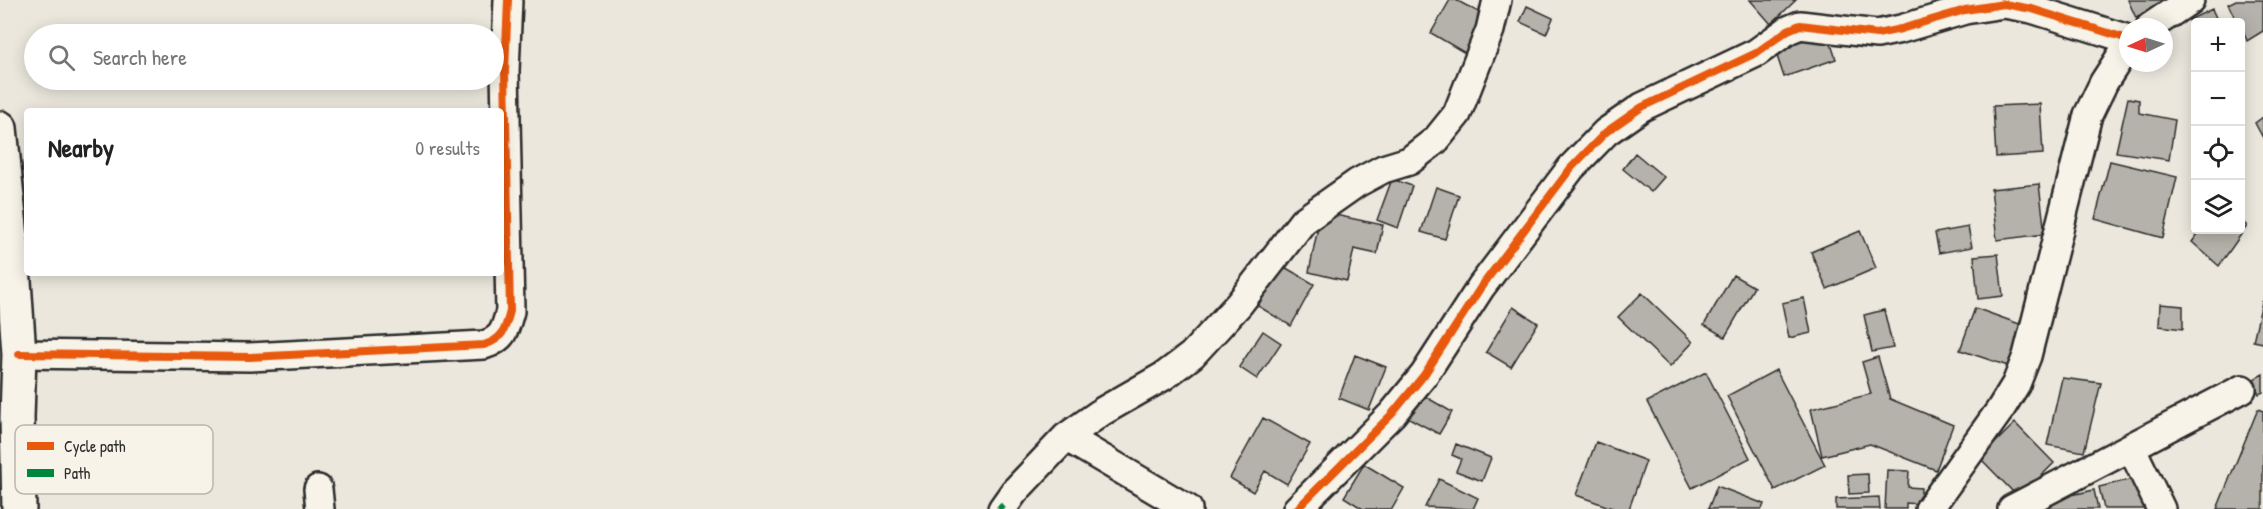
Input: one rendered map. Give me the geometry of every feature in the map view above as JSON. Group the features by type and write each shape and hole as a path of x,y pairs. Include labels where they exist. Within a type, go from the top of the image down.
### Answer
{"street":[{"path":"19,354 250,357 484,345 497,340 505,332 510,311 507,0"},
{"path":"1002,509 1014,492 1066,437 1103,411 1164,376 1192,355 1239,304 1303,221 1326,203 1383,170 1408,161 1436,141 1457,114 1490,30 1497,0"},
{"path":"2163,18 2190,0"},
{"path":"1297,509 1392,414 1424,375 1481,288 1571,168 1606,132 1642,106 1756,53 1788,30 1800,26 1877,34 1900,30 1965,10 2004,4 2032,9 2119,36"},
{"path":"1929,509 2016,384 2027,356 2088,115 2104,82 2119,59"},
{"path":"0,128 12,248 19,354 9,473 19,509"},
{"path":"2012,509 2242,389"},
{"path":"1066,437 1188,509"},
{"path":"2131,447 2161,509"}],"building":[{"path":"1450,0 1456,0 1486,16 1465,53 1431,33"},
{"path":"1750,0 1796,0 1771,24"},
{"path":"2128,0 2165,0 2136,18"},
{"path":"2236,0 2263,0 2263,31 2247,41 2245,18 2235,18 2228,4"},
{"path":"1527,6 1553,18 1546,34 1520,22"},
{"path":"2212,9 2216,18 2193,18"},
{"path":"1827,32 1836,59 1784,77 1775,50"},
{"path":"2128,98 2139,100 2139,113 2175,120 2169,160 2116,152"},
{"path":"2040,104 2043,154 1996,157 1993,106"},
{"path":"2263,117 2263,138 2255,123"},
{"path":"1635,153 1664,177 1651,192 1623,169"},
{"path":"2110,161 2177,177 2163,238 2095,219"},
{"path":"1392,179 1412,186 1398,228 1377,220"},
{"path":"2039,184 2045,234 1997,240 1991,189"},
{"path":"1436,187 1459,195 1445,239 1421,232"},
{"path":"1321,212 1383,225 1377,254 1354,249 1347,281 1309,272"},
{"path":"1968,227 1972,247 1939,253 1935,233"},
{"path":"1860,231 1876,268 1827,289 1811,252"},
{"path":"2198,234 2241,234 2219,266 2192,242"},
{"path":"1998,254 2003,296 1978,299 1974,256"},
{"path":"1281,265 1314,284 1291,326 1258,306"},
{"path":"1733,275 1754,287 1725,337 1704,325"},
{"path":"1642,293 1693,342 1670,367 1618,317"},
{"path":"1804,298 1811,333 1789,338 1782,303"},
{"path":"2263,303 2263,343 2253,341"},
{"path":"2160,304 2183,306 2183,329 2159,326"},
{"path":"1513,307 1538,323 1511,367 1486,352"},
{"path":"1975,308 2025,326 2011,367 1960,350"},
{"path":"1884,310 1893,348 1872,352 1864,315"},
{"path":"1263,331 1281,343 1257,379 1239,367"},
{"path":"1355,355 1386,367 1369,410 1339,398"},
{"path":"1878,357 1890,399 1953,425 1936,470 1870,444 1822,456 1811,409 1871,394 1862,362"},
{"path":"1776,370 1825,465 1775,490 1727,396"},
{"path":"1706,372 1750,458 1692,488 1647,402"},
{"path":"2263,374 2263,392 2259,394 2252,380"},
{"path":"2062,378 2101,383 2084,452 2047,445"},
{"path":"1419,393 1452,412 1439,434 1405,416"},
{"path":"2258,409 2263,411 2263,509 2217,509"},
{"path":"1263,418 1310,444 1287,484 1265,471 1253,492 1230,478"},
{"path":"2015,423 2054,463 2019,498 1980,458"},
{"path":"1596,442 1646,461 1629,509 1615,509 1576,495"},
{"path":"1456,444 1491,458 1482,481 1456,471 1461,459 1452,455"},
{"path":"1364,464 1404,488 1392,509 1363,509 1344,497"},
{"path":"1887,470 1909,471 1908,487 1921,488 1920,504 1906,503 1906,509 1885,509"},
{"path":"1868,474 1869,493 1849,494 1848,475"},
{"path":"2141,477 2148,509 2104,509 2099,487"},
{"path":"1439,479 1478,498 1473,509 1425,507"},
{"path":"1717,486 1764,504 1762,509 1708,509"},
{"path":"2094,490 2098,509 2047,509 2045,501"},
{"path":"1879,497 1880,509 1836,509 1836,499"}],"marked path":[{"path":"998,509 1003,505"}],"cycle path":[{"path":"19,354 250,357 484,345 495,340 505,329 510,311 505,71 508,0"},
{"path":"1297,509 1392,414 1424,375 1481,287 1571,168 1606,132 1642,107 1756,53 1788,30 1800,25 1877,34 1965,10 2004,4 2032,9 2119,36"}]}
